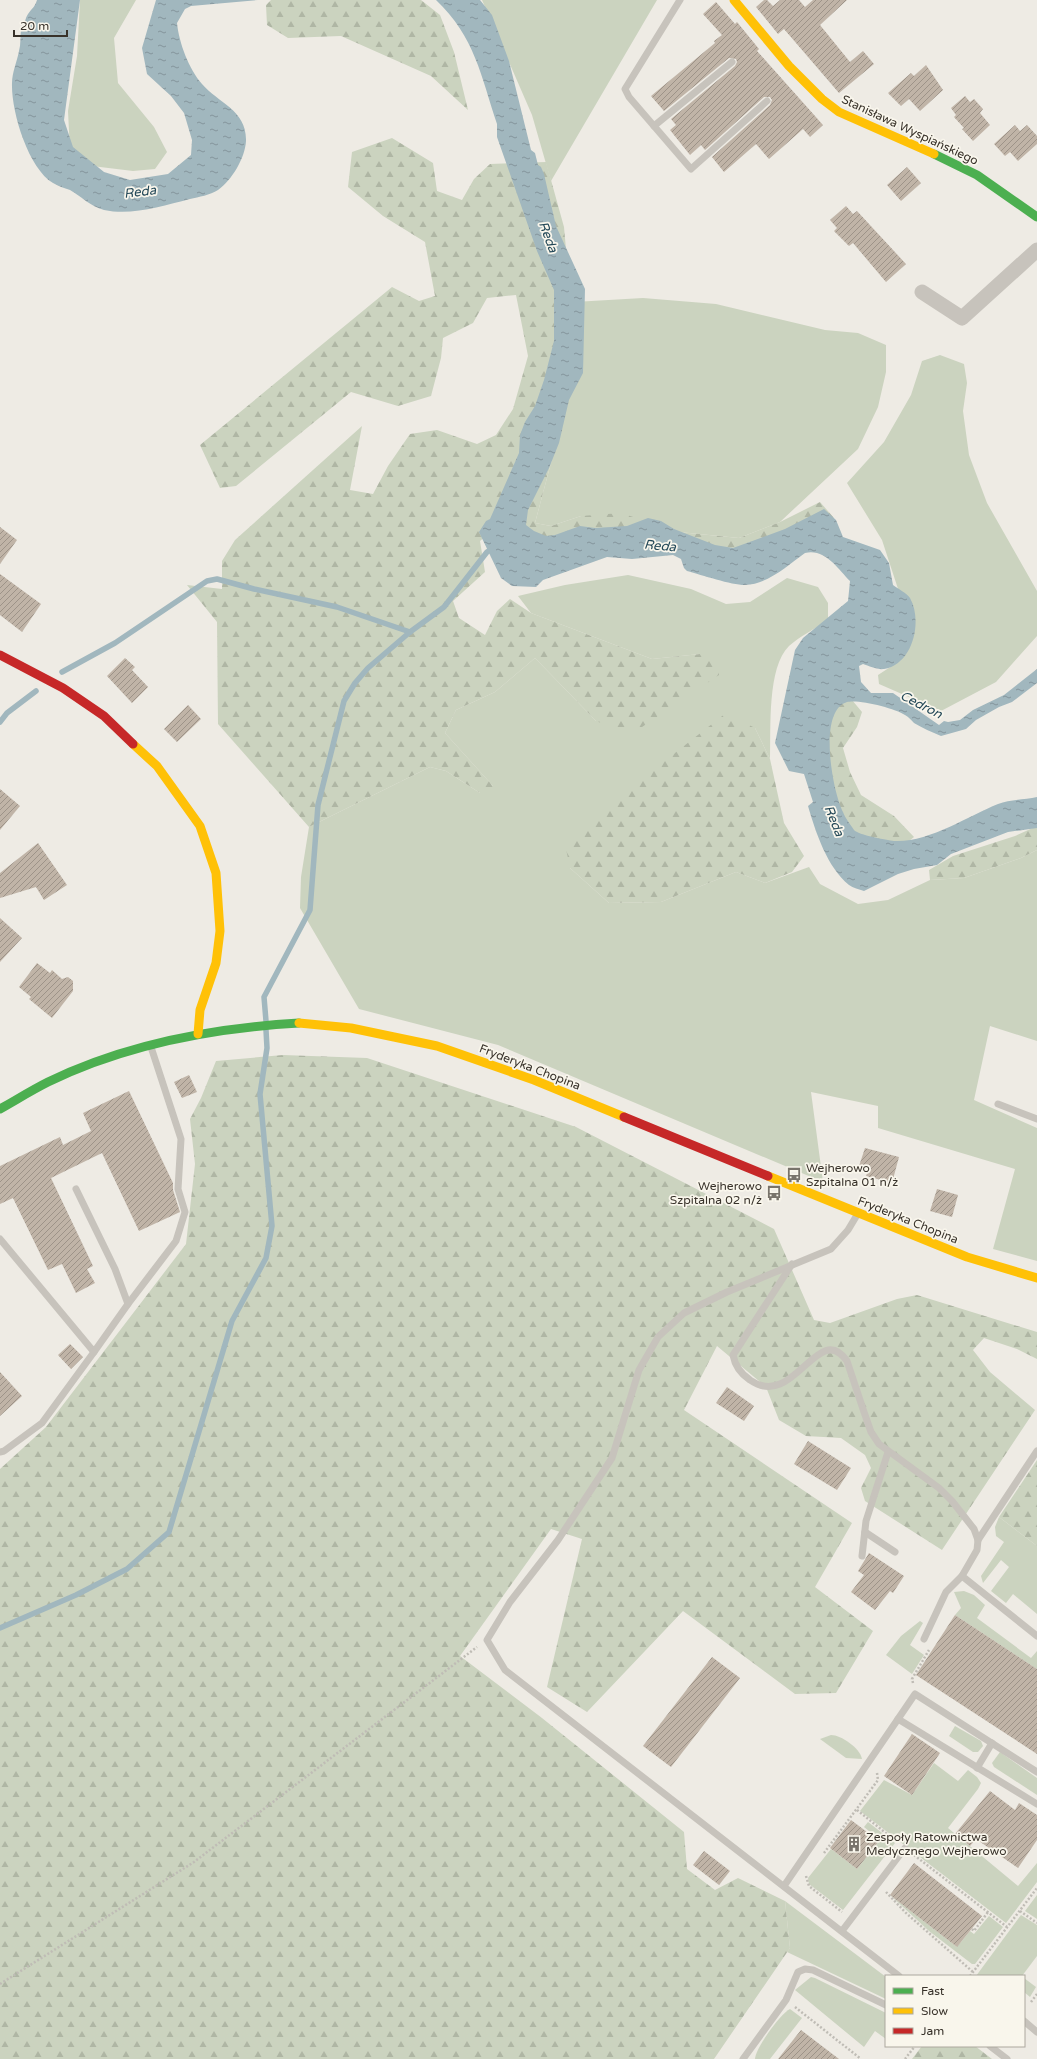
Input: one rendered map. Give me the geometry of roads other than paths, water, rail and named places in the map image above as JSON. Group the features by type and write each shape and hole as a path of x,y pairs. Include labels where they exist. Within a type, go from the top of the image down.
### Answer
{"street":[{"name":"Stanisława Wyspiańskiego","path":"734,0 789,66 822,99 838,112 902,139 977,175 1037,217"},
{"path":"922,292 962,318 1037,250"},
{"path":"0,656 63,688 104,716 157,766 200,826 216,873 220,931 216,963 200,1010 198,1034"},
{"name":"Fryderyka Chopina","path":"0,1109 48,1082 101,1060 150,1044 198,1034 252,1026 303,1023 351,1028 437,1046 534,1080 967,1257 1037,1278"}],"lane":[{"path":"680,0 625,90 629,97 691,168 767,101"},
{"path":"654,126 732,62"},
{"path":"0,1452 4,1451 42,1423 128,1304 176,1241 185,1212 178,1189 181,1139 160,1080 150,1044"},
{"path":"998,1104 1037,1119"},
{"path":"76,1189 115,1269 128,1304"},
{"path":"858,1213 848,1230 831,1249 727,1292 684,1313 658,1337 639,1370 612,1458 558,1540 510,1602 487,1640 505,1670 898,1975"},
{"path":"0,1239 94,1352"},
{"path":"792,1264 733,1355 734,1363 744,1376 761,1386 772,1387 785,1383 792,1378 818,1354 830,1350 840,1352 848,1361 871,1432 879,1444 939,1488 952,1501 974,1529 978,1540 977,1550 962,1576 946,1592 924,1639"},
{"path":"978,1540 1037,1451"},
{"path":"862,1556 866,1521 888,1452"},
{"path":"865,1532 895,1552"},
{"path":"962,1576 1037,1636"},
{"path":"784,1886 915,1694 1037,1772"},
{"path":"898,1719 1037,1804"},
{"path":"977,1768 992,1744"},
{"path":"842,1931 905,1848"},
{"path":"744,2059 786,2000 798,1972 805,1969 813,1970 885,2005"},
{"path":"1025,2023 1037,2032"},
{"path":"991,2047 1007,2059"}],"water":[{"name":"Reda","path":"37,0 80,0 64,120 73,147 104,172 130,180 168,174 191,155 192,140 184,113 171,96 147,74 142,48 156,0 258,0 191,6 185,9 177,23 185,55 197,78 209,91 237,114 245,130 246,141 243,154 237,168 228,181 218,190 208,195 158,207 136,211 115,212 94,206 70,190 53,183 44,176 36,165 23,138 14,108 12,95 12,79 20,48 21,30 27,16"},
{"name":"Reda","path":"436,0 480,0 492,15 509,61 531,150 535,153 538,165 541,167 544,174 556,226 585,289 583,373 569,400 559,443 549,468 528,510 526,525 534,531 546,536 555,535 580,526 595,528 627,526 648,518 661,521 674,529 715,545 733,548 785,529 824,509 836,520 843,537 880,550 889,563 893,585 909,596 914,607 916,618 913,640 902,659 894,665 884,669 863,664 859,666 861,682 871,693 893,693 939,725 944,721 948,722 960,720 973,710 1004,695 1037,669 1037,683 1012,702 999,707 976,720 966,729 941,736 917,725 900,712 885,707 852,701 847,702 838,709 832,720 830,736 832,771 839,802 844,814 854,830 861,834 894,841 920,838 948,828 1003,802 1037,797 1037,828 1008,832 951,854 937,865 914,869 898,874 864,891 854,888 841,878 828,859 815,827 808,806 813,802 804,774 789,771 775,743 795,650 803,638 848,601 850,581 825,556 812,552 805,553 777,574 762,581 745,585 724,582 687,571 684,568 681,559 673,555 632,559 607,557 543,580 536,587 512,586 501,578 479,532 486,521 490,519 519,453 520,435 525,422 535,406 544,380 554,341 554,290 537,251 497,137 497,124 475,58 460,28"}],"waterway":[{"path":"266,1021 264,997 310,910 318,805 344,701 355,683 368,668 410,632 444,607 487,552 493,548"},
{"path":"62,672 115,643 207,581 217,579 254,589 337,607 410,632"},
{"path":"0,722 7,713 36,691"},
{"path":"0,1628 76,1595 127,1569 169,1532 232,1321 266,1258 272,1226 260,1094 267,1048 266,1030"}],"place":[{"name":"Wejherowo Szpitalna 01 n/ż","path":"794,1175"},
{"name":"Wejherowo Szpitalna 02 n/ż","path":"774,1193"},
{"name":"Zespoły Ratownictwa Medycznego Wejherowo","path":"854,1844"}],"water label":[{"name":"Cedron","path":"921,705"}]}
